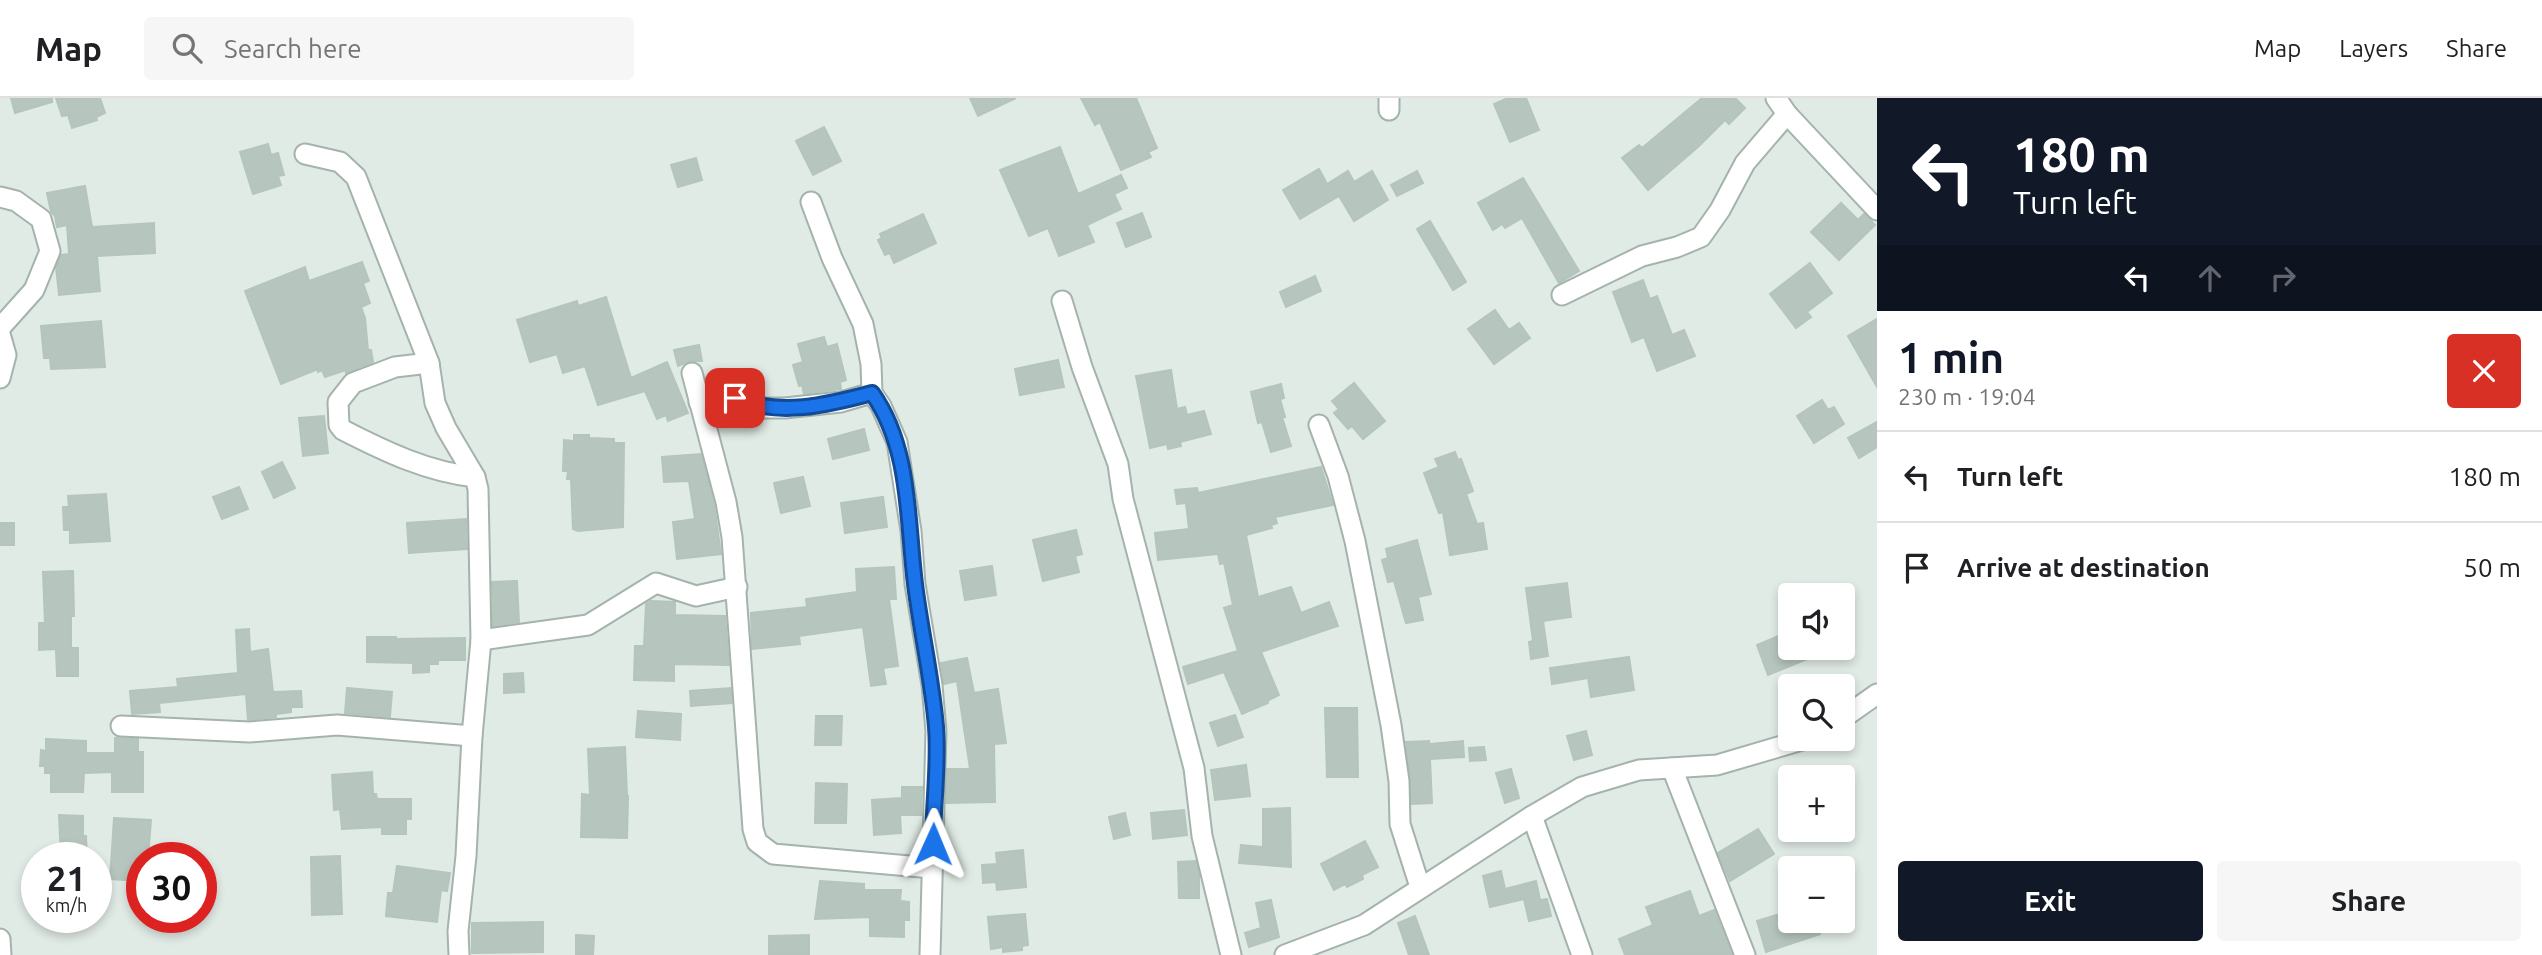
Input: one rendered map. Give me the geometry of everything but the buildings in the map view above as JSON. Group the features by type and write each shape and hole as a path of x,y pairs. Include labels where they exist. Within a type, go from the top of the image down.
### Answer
{"street":[{"path":"1562,295 1642,256 1677,247 1701,237 1782,106 1877,210"},
{"path":"305,154 340,162 356,177 429,363 435,402 446,428 475,477 480,506 481,640 458,932 459,955"},
{"path":"0,197 16,201 41,219 50,251 34,290 0,328"},
{"path":"811,202 832,258 863,324 870,354 872,393 881,406 897,442 911,531 915,584 932,685 936,731 930,955"},
{"path":"1062,301 1082,367 1118,464 1123,499 1194,768 1202,836 1231,955"},
{"path":"0,334 6,355 0,378"},
{"path":"429,363 395,367 353,383 338,402 339,425 343,430 402,460 451,475 475,477"},
{"path":"692,373 726,502 737,587 753,829 757,842 772,854 932,868"},
{"path":"699,402 735,398 763,408 785,408 841,402 872,393"},
{"path":"1319,425 1338,476 1355,541 1391,725 1399,781 1400,824 1420,887"},
{"path":"481,640 589,625 656,583 696,596 737,587"},
{"path":"1855,710 1877,694"},
{"path":"121,726 249,732 337,725 472,736"},
{"path":"1285,955 1322,948 1364,925 1532,816 1582,787 1639,770 1717,765 1778,747"},
{"path":"1672,768 1745,955"},
{"path":"1532,816 1583,955"},
{"path":"0,939 1,955"}],"route":[{"path":"735,398 763,408 785,408 841,402 872,393 881,406 897,442 911,531 915,584 932,685 936,731 933,844"}]}
